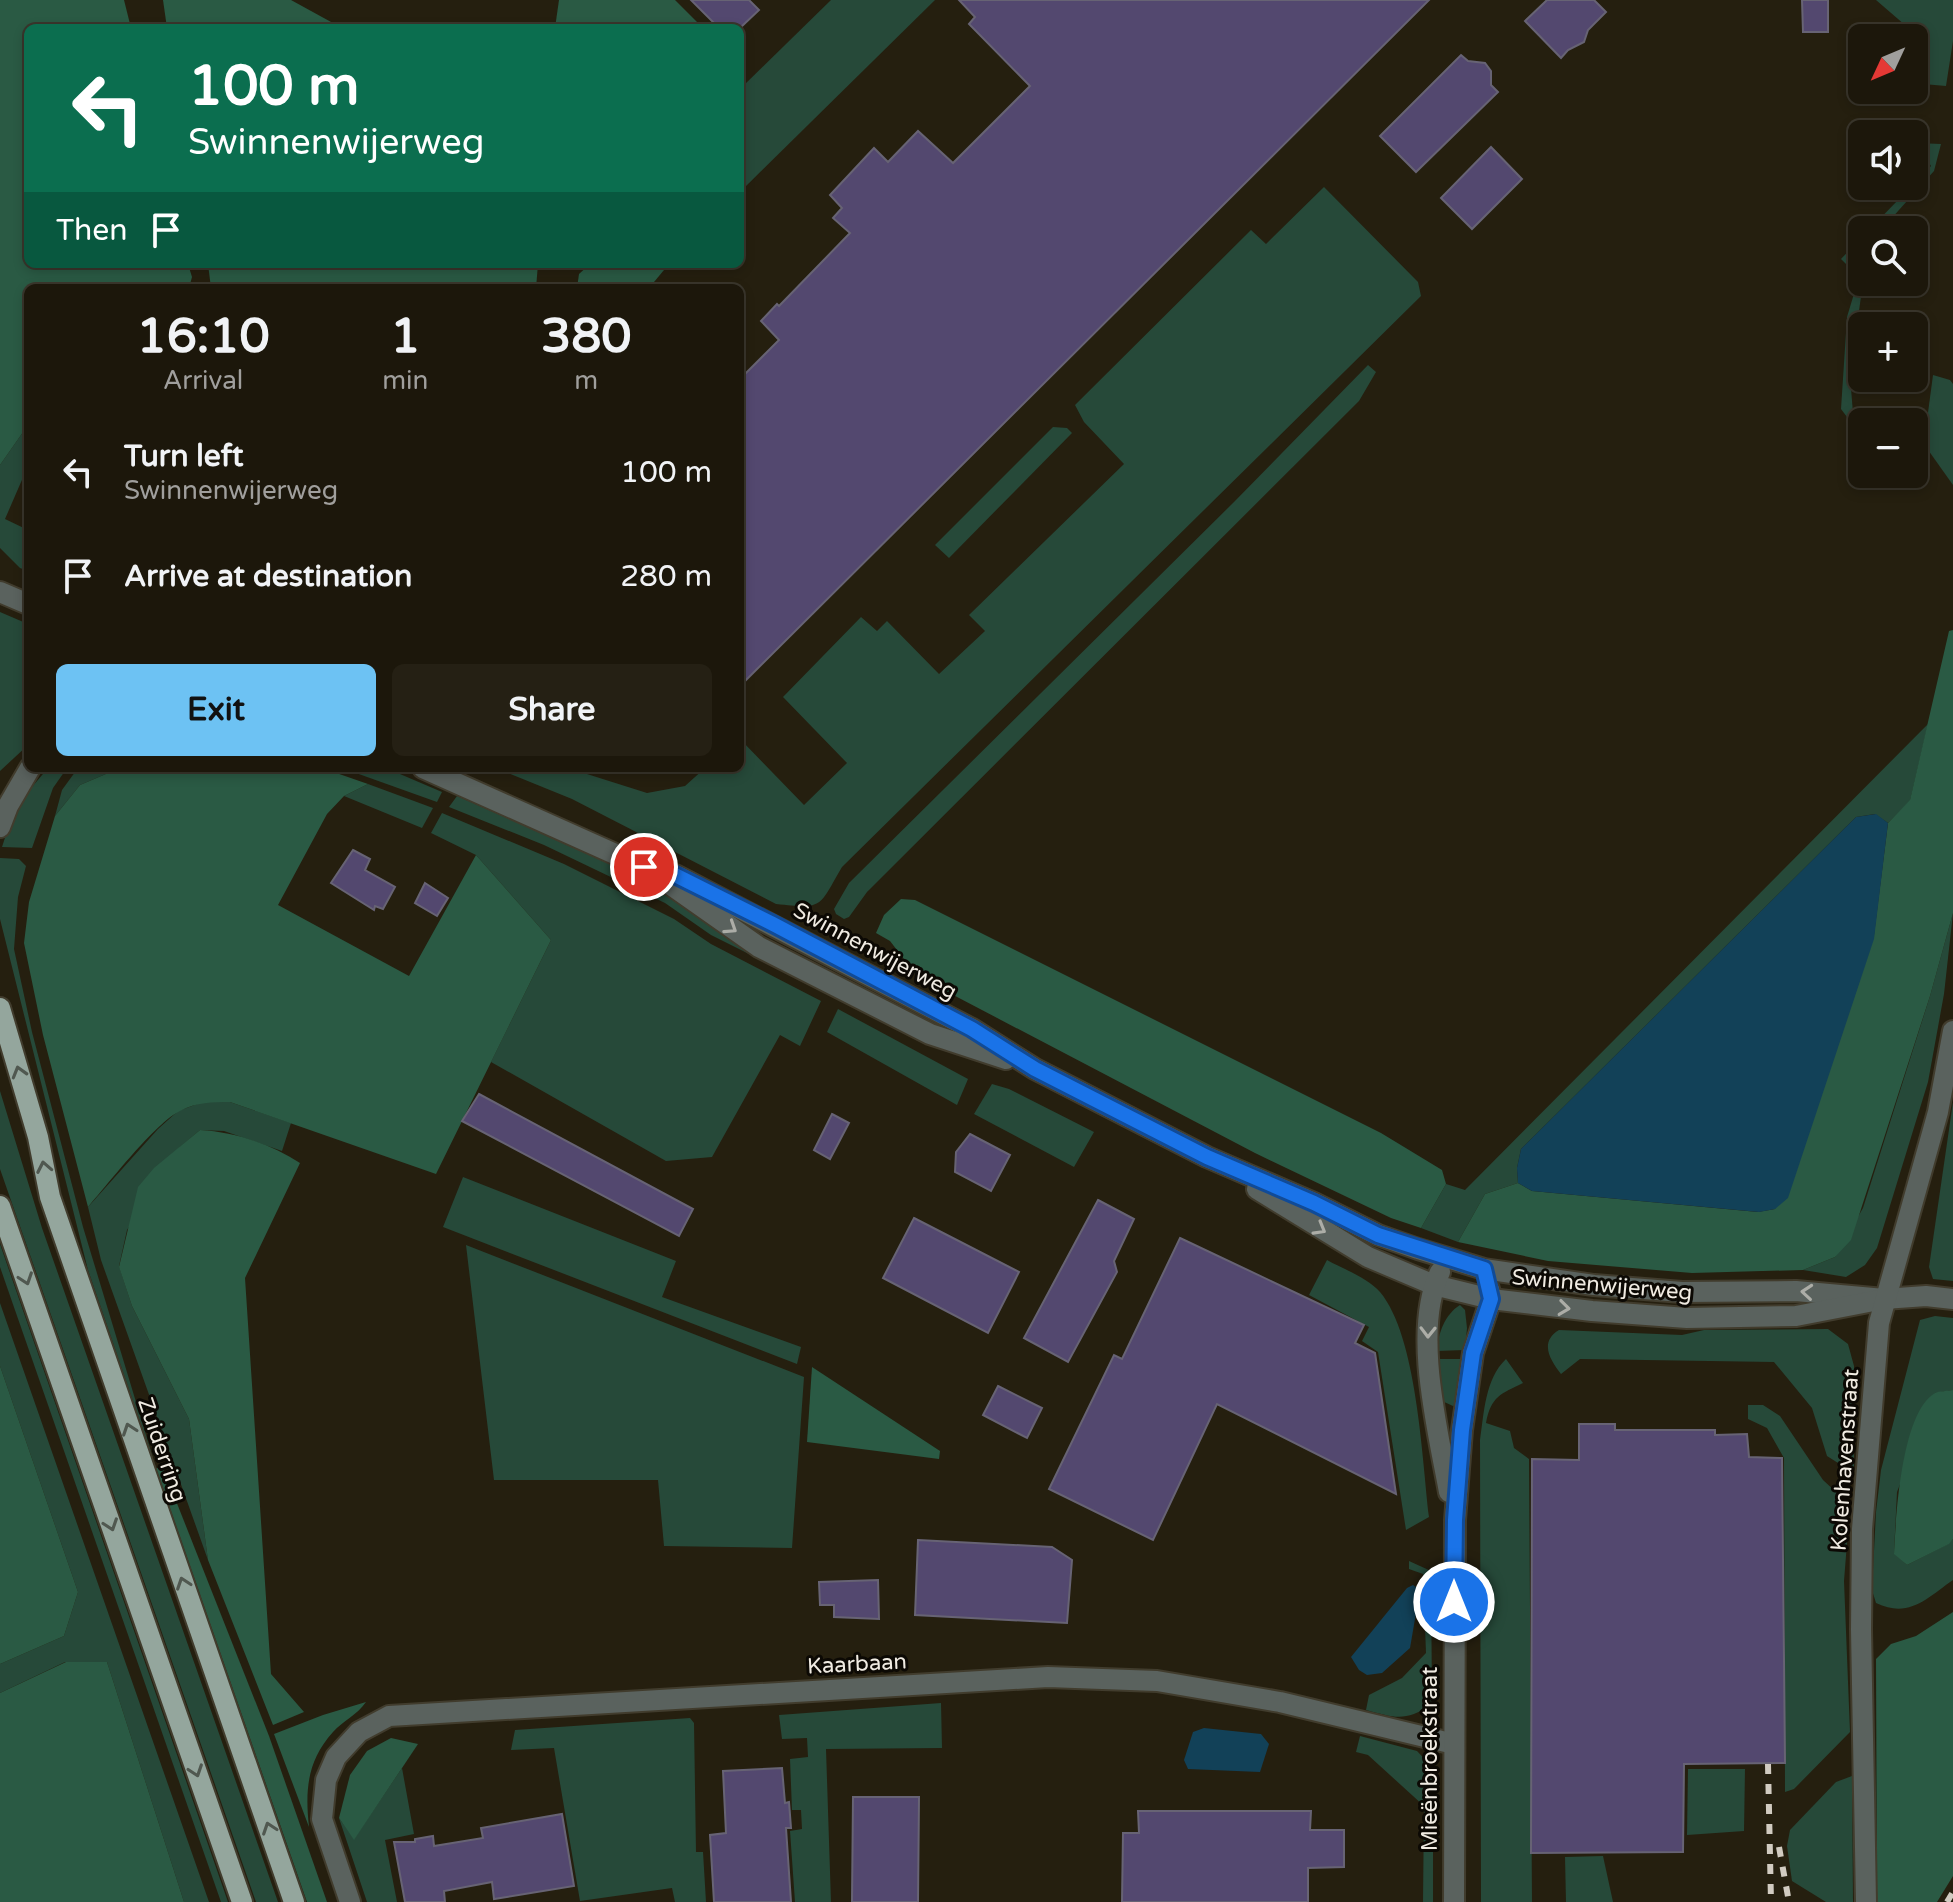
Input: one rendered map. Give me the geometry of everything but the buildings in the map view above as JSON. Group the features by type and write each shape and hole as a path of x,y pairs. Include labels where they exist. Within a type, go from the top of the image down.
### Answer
{"main road":[{"name":"Zuiderring","path":"0,1008 38,1137 50,1197 294,1902"},
{"path":"0,1206 242,1902"}],"street":[{"path":"0,593 24,602"},
{"path":"0,783 24,771"},
{"path":"0,827 27,772"},
{"name":"Swinnenwijerweg","path":"432,772 644,867 726,926 930,1034 1035,1069 1207,1157 1314,1203 1378,1235 1484,1269 1608,1287 1682,1292 1796,1291 1884,1299"},
{"name":"Kolenhavenstraat","path":"1866,1902 1862,1529 1879,1323 1938,1112 1953,1031"},
{"name":"Swinnenwijerweg","path":"1207,1157 1368,1257 1434,1285 1491,1299 1687,1318 1796,1316 1884,1299 1926,1296 1953,1299"},
{"name":"Mieënbroekstraat","path":"1447,1258 1434,1285 1428,1325 1428,1356 1455,1520"},
{"path":"1484,1269 1491,1299"},
{"name":"Mieënbroekstraat","path":"1454,1902 1455,1520 1462,1430 1473,1353 1491,1299"},
{"name":"Kaarbaan","path":"350,1902 322,1819 326,1780 336,1757 359,1732 389,1716 1048,1677 1172,1684 1280,1702 1454,1744"}],"green space":[{"path":"0,0 124,0 130,24 24,24 24,268 189,268 192,277 190,284 24,284 24,431 0,465"},
{"path":"163,0 291,0 335,24 166,24"},
{"path":"559,0 675,0 699,24 556,24"},
{"path":"831,0 935,0 744,188 744,85"},
{"path":"1876,0 1953,0 1953,41 1946,86 1928,84 1928,24 1904,24"},
{"path":"1928,143 1941,144 1934,171 1928,178 1931,166"},
{"path":"1324,187 1418,282 1421,296 842,867 818,903 803,906 776,904 572,799 506,772 581,772 647,793 685,786 701,772 744,772 744,743 804,805 847,763 783,697 861,617 877,631 887,621 939,674 985,631 969,615 1124,464 1084,422 1075,405 1251,230 1266,244"},
{"path":"1898,200 1908,200 1894,216 1883,216"},
{"path":"1848,252 1848,266 1841,259"},
{"path":"208,268 538,268 536,284 210,284"},
{"path":"586,268 666,268 652,284 578,284 579,274"},
{"path":"1853,296 1861,296 1859,312 1848,312"},
{"path":"1848,314 1848,392 1851,392 1853,408 1848,408 1848,418 1841,409"},
{"path":"1368,365 1376,372 1359,401 867,892 849,917 844,919 836,914 834,909 849,883"},
{"path":"1933,375 1950,380 1953,384 1953,485 1928,450 1928,412"},
{"path":"1053,427 1067,428 1072,433 949,558 935,545"},
{"path":"24,431 24,475 5,519 24,528 24,570 0,548 0,465"},
{"path":"0,612 24,622 24,749 0,771"},
{"path":"1953,630 1953,913 1930,996 1851,1240 1835,1257 1803,1270 1692,1273 1548,1261 1458,1242 1485,1194 1518,1183 1532,1191 1758,1212 1775,1209 1874,935 1888,823 1910,800 1949,631"},
{"path":"1928,724 1910,801 1888,823 1875,814 1856,817 1521,1149 1518,1183 1485,1194 1458,1242 1421,1228 1446,1184 1465,1190"},
{"path":"45,772 64,772 53,788 32,848 2,847 15,807"},
{"path":"75,772 111,772 80,785 55,816 62,790"},
{"path":"111,772 334,772 368,784 344,796 327,814 278,905 409,976 476,855 551,940 436,1174 230,1102 211,1102 186,1108 158,1128 88,1207 43,1035 24,943 29,902 55,816 80,785"},
{"path":"353,772 395,772 442,792 437,802"},
{"path":"368,784 433,808 422,828 344,796"},
{"path":"457,796 603,860 653,886 752,950 749,954 711,935 665,903 544,845 449,807"},
{"path":"442,813 564,864 674,919 711,944 821,1001 800,1046 780,1035 712,1157 666,1161 491,1062 551,940 476,855 431,833"},
{"path":"0,858 19,859 26,866 18,897 14,949 32,1032 83,1227 156,1468 88,1270 0,919"},
{"path":"901,899 915,900 1381,1133 1442,1170 1446,1184 1421,1228 1391,1218 1255,1153 917,976 890,941 876,933 884,915"},
{"path":"1953,913 1944,994 1928,1082 1877,1248 1865,1265 1846,1277 1803,1270 1835,1257 1863,1208"},
{"path":"838,1009 968,1079 957,1105 827,1032"},
{"path":"992,1084 1009,1089 1094,1132 1074,1167 974,1114"},
{"path":"0,1091 42,1228 278,1902 256,1902 0,1169"},
{"path":"203,1102 230,1102 291,1123 282,1151 224,1131 200,1130 180,1147 127,1230 119,1266 132,1306 189,1419 208,1560 101,1260 88,1207 158,1129 178,1111"},
{"path":"1953,1102 1953,1281 1933,1279 1929,1267"},
{"path":"200,1130 252,1140 300,1163 245,1278 271,1674 304,1712 273,1725 208,1560 189,1419 132,1306 119,1267 138,1187 154,1168"},
{"path":"463,1177 676,1261 662,1297 801,1347 797,1364 443,1227"},
{"path":"0,1244 228,1902 221,1902 0,1267"},
{"path":"466,1245 804,1377 792,1548 664,1546 658,1480 494,1480"},
{"path":"1327,1260 1362,1278 1380,1292 1402,1337 1416,1399 1429,1517 1406,1530 1378,1352 1362,1341 1369,1327 1309,1295"},
{"path":"0,1303 209,1902 184,1902 107,1662 65,1662 0,1693 0,1664 64,1636 78,1592 0,1366"},
{"path":"1460,1305 1465,1310 1467,1328 1465,1350 1436,1351 1443,1325"},
{"path":"1935,1316 1953,1318 1953,1390 1935,1393 1897,1492 1894,1553 1907,1565 1953,1539 1953,1580 1917,1604 1898,1609 1876,1603 1872,1590 1881,1470 1920,1320"},
{"path":"1828,1329 1848,1344 1854,1366 1854,1467 1846,1468 1827,1456 1812,1408 1774,1362 1580,1359 1561,1374 1548,1351 1549,1340 1559,1330 1682,1335 1704,1330"},
{"path":"1438,1359 1462,1359 1459,1403 1453,1406 1442,1401"},
{"path":"1506,1359 1523,1383 1494,1401 1486,1423 1510,1431 1514,1448 1529,1459 1532,1902 1481,1902 1480,1440 1490,1386"},
{"path":"0,1366 78,1592 64,1636 0,1664"},
{"path":"812,1367 940,1451 939,1459 807,1442"},
{"path":"1953,1390 1953,1539 1907,1565 1894,1554 1902,1467 1908,1443 1924,1404 1935,1393"},
{"path":"1748,1405 1763,1405 1780,1416 1823,1480 1850,1505 1844,1581 1850,1732 1794,1789 1785,1792 1784,1458 1767,1428 1748,1419"},
{"path":"156,1468 163,1468 269,1736 327,1902 307,1902"},
{"path":"1409,1561 1431,1571 1432,1704 1415,1714 1400,1717 1366,1710 1369,1695 1402,1678 1426,1653 1423,1574 1409,1569"},
{"path":"1953,1612 1953,1876 1937,1902 1877,1902 1876,1659 1891,1644 1916,1636"},
{"path":"66,1662 107,1662 184,1902 0,1902 0,1693"},
{"path":"366,1702 333,1732 318,1754 308,1788 309,1827 274,1734"},
{"path":"941,1703 942,1748 826,1749 831,1902 795,1902 790,1831 802,1829 801,1810 792,1810 790,1759 808,1757 807,1738 782,1739 779,1715"},
{"path":"690,1718 694,1723 696,1852 703,1852 706,1902 675,1902 672,1888 580,1901 554,1748 511,1750 515,1730"},
{"path":"1360,1736 1417,1751 1433,1768 1433,1902 1423,1902 1424,1806 1368,1755 1356,1752"},
{"path":"391,1738 418,1744 354,1840 339,1818 350,1775 367,1751"},
{"path":"402,1768 414,1834 385,1840 397,1902 367,1902 339,1818 354,1839"},
{"path":"1688,1769 1745,1769 1744,1831 1687,1835"},
{"path":"1852,1776 1853,1902 1826,1902 1792,1881 1787,1846 1790,1830 1836,1782"},
{"path":"1603,1856 1613,1902 1566,1902 1565,1857"}],"water":[{"path":"1876,814 1888,823 1874,939 1788,1198 1775,1209 1759,1212 1532,1191 1518,1183 1521,1149 1856,817"},
{"path":"1413,1585 1420,1590 1410,1648 1382,1673 1367,1675 1359,1670 1351,1657 1407,1588"},
{"path":"1204,1728 1261,1734 1269,1744 1260,1772 1188,1769 1184,1760 1193,1732"}],"railway":[{"path":"1768,1764 1771,1902"},
{"path":"1779,1847 1789,1902"},
{"path":"1947,1902 1953,1892"}],"route":[{"path":"644,867 675,875 773,924 972,1029 1035,1069 1207,1157 1314,1203 1378,1235 1484,1269 1491,1299 1473,1353 1462,1430 1455,1520 1454,1602"}]}
